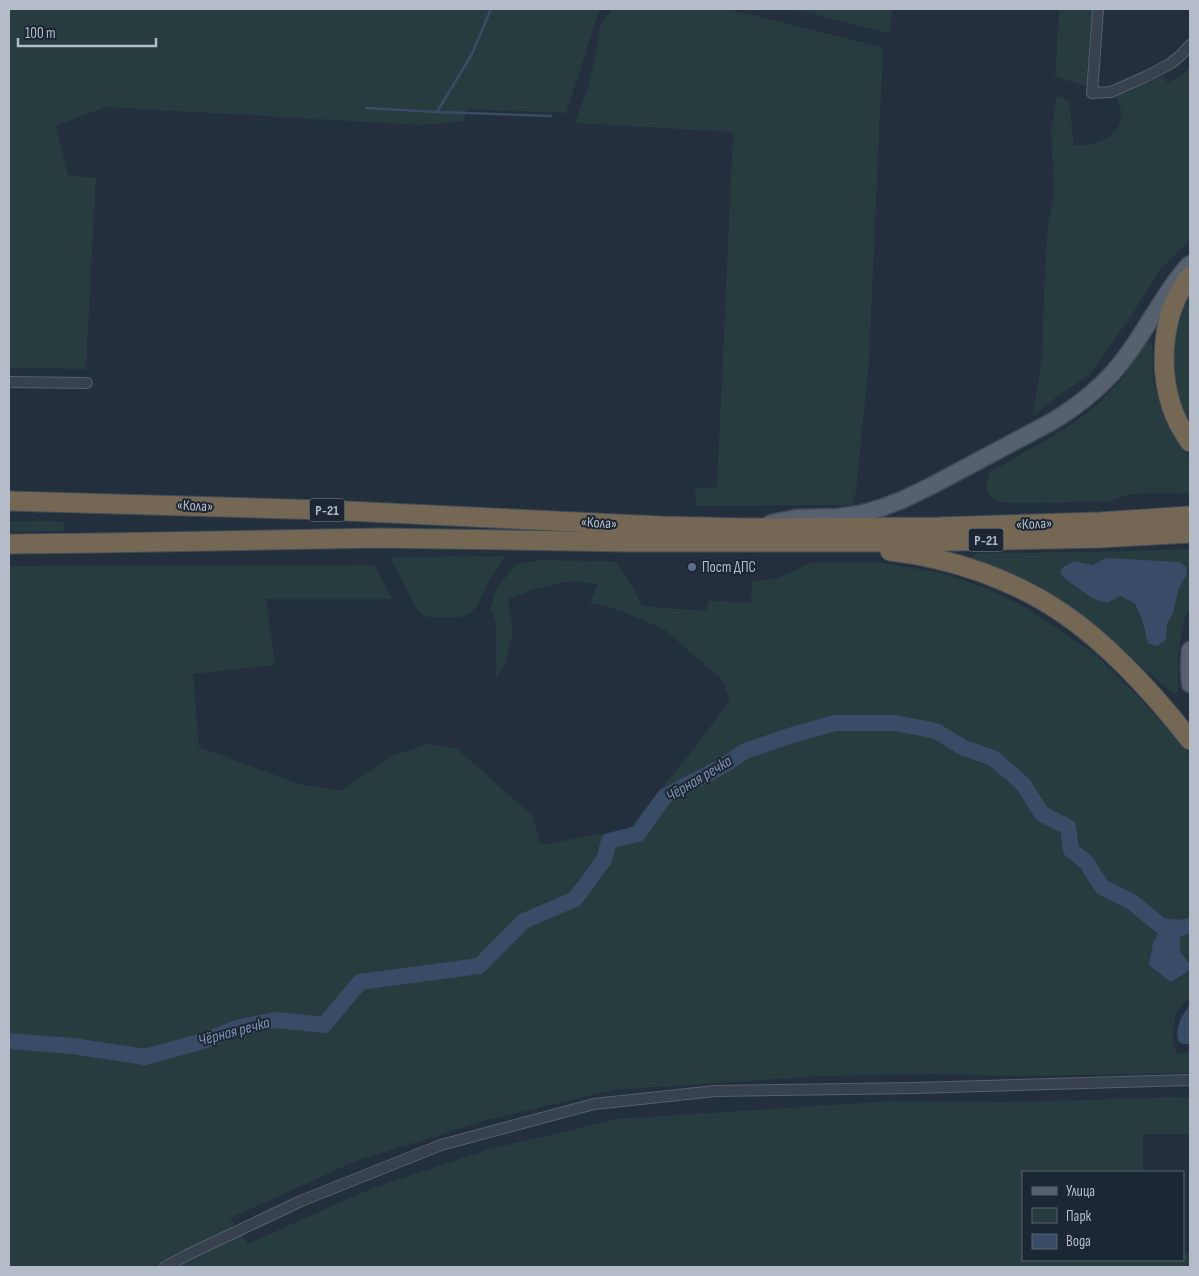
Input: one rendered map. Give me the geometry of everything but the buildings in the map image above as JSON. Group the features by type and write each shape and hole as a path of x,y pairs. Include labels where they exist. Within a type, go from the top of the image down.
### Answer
{"highway":[{"path":"1190,276 1175,302 1169,318 1164,363 1167,387 1173,410 1190,442"},
{"name":"«Кола»","path":"9,501 316,509 660,526 745,528 1010,525 1190,516"},
{"name":"«Кола»","path":"9,544 379,538 608,542 1003,540 1098,538 1190,533"},
{"path":"782,542 842,549 886,551 928,557 979,571 1034,596 1063,613 1109,651 1168,712 1190,740"}],"main road":[{"path":"745,528 796,518 838,517 860,514 881,508 931,486 1053,421 1088,397 1114,371 1190,264"},
{"path":"1190,650 1190,684"}],"street":[{"path":"1098,9 1092,92 1111,92 1145,77 1170,64 1190,45"},
{"path":"9,382 87,383"},
{"path":"165,1267 301,1201 441,1145 594,1104 715,1091 1190,1080"}],"green space":[{"path":"9,9 600,9 566,113 467,109 464,121 423,125 105,107 56,126 68,175 96,178 86,369 9,368"},
{"path":"612,9 727,9 883,47 869,360 856,491 852,505 696,506 695,488 717,487 733,132 575,123 590,81 601,24"},
{"path":"794,9 892,9 890,34"},
{"path":"1059,9 1092,9 1086,86 1055,77"},
{"path":"1190,68 1190,240 1160,270 1131,316 1090,374 1051,401 1033,417 1042,356 1045,265 1048,225 1054,195 1051,131 1057,95 1069,101 1074,145 1087,146 1108,138 1119,126 1122,113 1116,97 1163,76 1168,84"},
{"path":"1190,296 1190,425 1178,401 1173,374 1173,360 1179,320"},
{"path":"1150,340 1152,344 1153,379 1162,413 1179,444 1190,458 1190,493 1139,493 1120,497 1112,501 1032,503 1000,502 992,498 987,492 986,484 990,472 1068,427 1096,405 1120,381"},
{"path":"9,521 65,522 63,531 9,532"},
{"path":"1190,549 1190,606 1184,621 1180,641 1178,691 1174,695 1133,658 1079,614 1033,583 969,559 977,553","holes":["1074,561 1093,565 1179,562 1186,576 1179,588 1173,613 1167,625 1145,635 1142,620 1135,604 1121,596 1107,603 1064,578"]},
{"path":"505,556 487,584 478,604 470,614 460,617 428,617 421,613 415,606 390,557"},
{"path":"540,560 616,562 630,582 642,606 707,611 708,601 751,603 752,581 775,579 811,563 880,562 946,574 988,589 1027,608 1095,654 1142,701 1190,754 1190,964 1180,952 1180,928 1171,982 1190,970 1190,1000 1184,1002 1175,1015 1173,1039 1177,1055 1190,1051 1190,1073 1014,1076 933,1074 822,1076 613,1090 487,1120 356,1161 230,1218 248,1244 370,1189 490,1149 618,1119 893,1101 1005,1102 1190,1097 1190,1134 1143,1134 1143,1171 1022,1171 1022,1261 1184,1261 1184,1253 1190,1253 1190,1267 9,1267 9,566 374,565 393,599 266,599 275,665 193,674 199,747 299,784 341,791 392,756 428,744 457,749 533,816 540,845 628,829 698,744 730,699 722,680 664,629 610,607 590,603 598,584 570,581 532,590 508,599 513,631 505,665 496,677 496,622 490,608 497,588 515,565"}],"water":[{"path":"1106,558 1179,562 1187,568 1186,576 1179,588 1173,613 1167,625 1166,640 1157,646 1148,643 1142,620 1135,604 1121,596 1107,603 1092,598 1060,573 1062,568 1074,561 1093,565"},
{"path":"1166,919 1180,928 1180,952 1190,964 1190,970 1171,982 1149,965 1153,943"},
{"path":"1190,1005 1190,1044 1184,1044 1179,1042 1177,1032 1182,1017"}],"waterway":[{"path":"437,112 472,54 491,9"},
{"path":"366,108 551,116"},
{"name":"Чёрная речка","path":"9,1041 73,1046 145,1057 203,1041 240,1027 276,1020 324,1025 360,982 479,966 524,921 575,899 604,860 609,841 638,834 665,796 723,766 745,751 835,723 895,723 936,731 964,748 993,758 1023,784 1042,814 1068,827 1071,850 1086,862 1102,887 1132,902 1161,926 1180,928 1190,926"}],"place":[{"name":"Пост ДПС","path":"692,567"}]}
